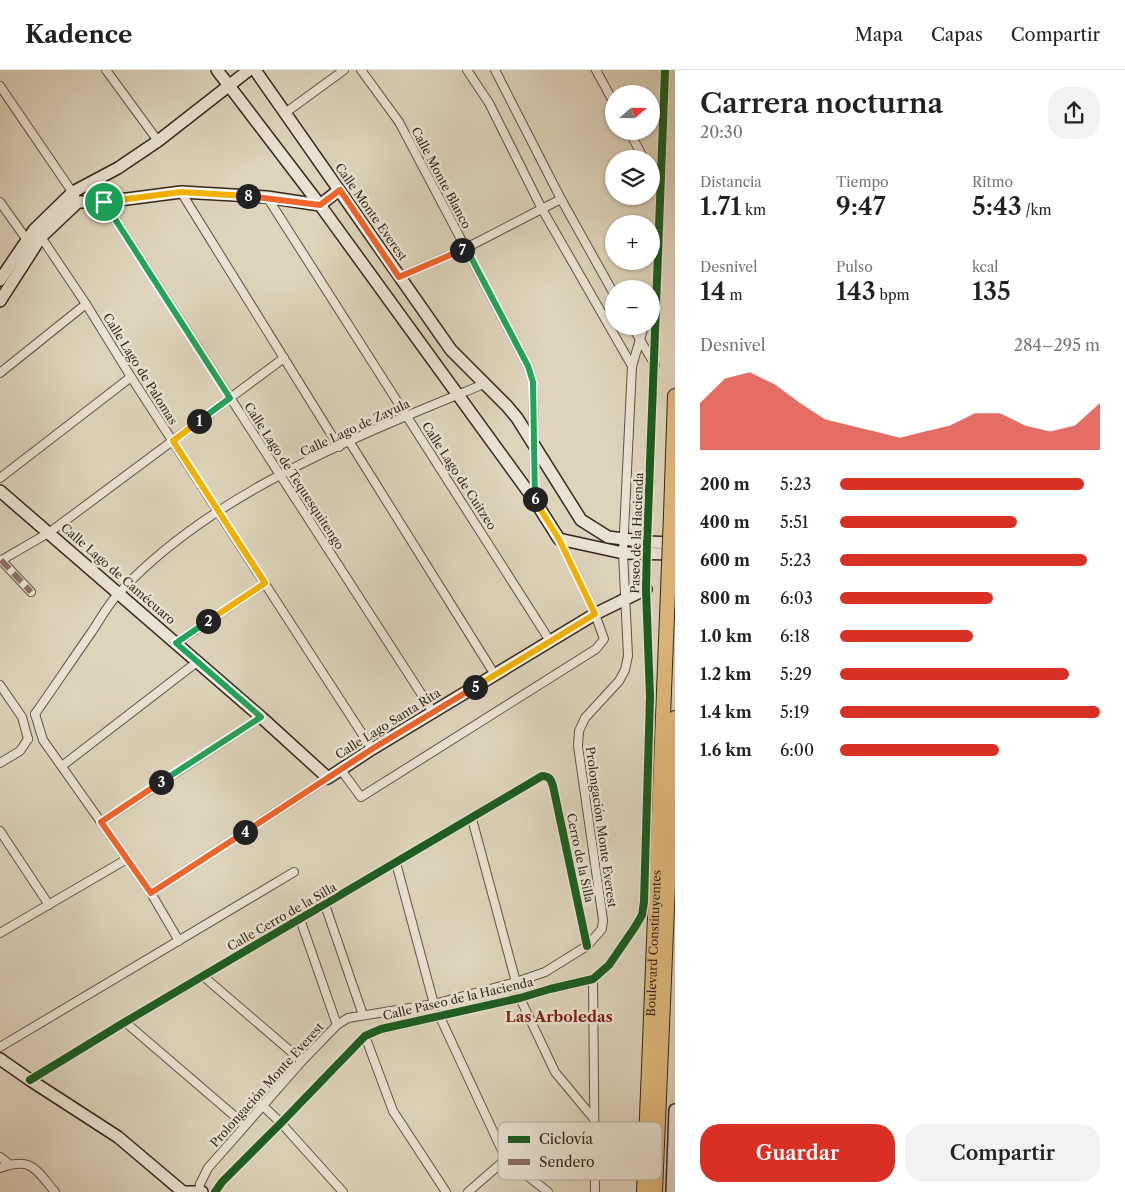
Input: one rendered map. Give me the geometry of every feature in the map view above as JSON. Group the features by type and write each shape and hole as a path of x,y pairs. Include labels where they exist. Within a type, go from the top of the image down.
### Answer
{"highway":[{"name":"Boulevard Constituyentes","path":"647,1122 675,396"},
{"name":"Boulevard Constituyentes","path":"658,1122 675,718"}],"street":[{"path":"106,70 158,141"},
{"path":"217,70 320,205 535,501 559,539 595,614 604,639 596,649 361,797 341,770"},
{"path":"0,280 26,240 38,233 76,197 158,141 249,70"},
{"name":"Calle Monte Everest","path":"256,70 451,350 507,406 581,520 608,537 623,539 647,548 675,554"},
{"path":"285,113 344,70"},
{"name":"Calle Monte Blanco","path":"361,70 399,122 528,366 533,382 536,448 535,501"},
{"path":"466,70 489,103 542,209 632,366"},
{"path":"494,70 561,199 606,280"},
{"path":"596,70 605,86"},
{"name":"Paseo de la Hacienda","path":"660,190 665,70"},
{"path":"0,86 76,197 104,202 181,192 266,197 320,205 340,190"},
{"path":"181,192 339,447"},
{"name":"Calle Lago de Cuitzeo","path":"266,197 550,641"},
{"path":"399,277 466,248 561,199"},
{"path":"0,202 26,240"},
{"name":"Calle Lago de Tequesquitengo","path":"104,202 434,712"},
{"name":"Paseo de la Hacienda","path":"657,280 660,205"},
{"path":"0,301 38,233"},
{"name":"Calle Lago de Palomas","path":"38,233 86,304 131,377 372,749"},
{"path":"0,373 86,304"},
{"path":"637,335 655,365"},
{"path":"624,599 623,539 632,366 641,335"},
{"name":"Paseo de la Hacienda","path":"593,978 609,965 635,927 642,915 644,902 650,697 646,589 656,335"},
{"path":"31,592 0,560 50,532 284,358"},
{"path":"0,478 131,377"},
{"name":"Calle Lago de Zayula","path":"35,714 118,594 162,552 219,511 280,476 349,441 484,384"},
{"path":"349,441 495,675"},
{"name":"Calle Lago de Camécuaro","path":"0,490 261,717 328,778"},
{"name":"Calle Monte Everest","path":"559,539 623,553 675,543"},
{"path":"176,643 265,583"},
{"name":"Calle Lago Santa Rita","path":"151,893 372,749 595,614 646,589"},
{"name":"Prolongación Monte Everest","path":"200,1192 200,1184 208,1168 262,1105 337,1025 348,1018 434,1004 516,982 545,972 587,946 602,929 603,920 578,746 580,731 585,718 619,681 625,670 628,656 624,599"},
{"path":"62,766 197,662"},
{"path":"0,685 22,717 28,739 20,751 0,763"},
{"path":"22,717 35,714 43,740 151,893 178,941"},
{"path":"101,822 261,717"},
{"path":"28,739 43,740"},
{"name":"Cerro de la Silla","path":"547,776 553,786 587,946"},
{"name":"Calle Cerro de la Silla","path":"30,1080 537,778 547,776"},
{"path":"472,818 516,982"},
{"path":"0,831 49,905"},
{"path":"0,933 127,859"},
{"path":"396,863 434,1004"},
{"path":"0,1047 294,872"},
{"path":"325,904 363,1015"},
{"path":"300,919 337,1025"},
{"path":"545,972 550,988"},
{"path":"203,976 302,1061"},
{"path":"593,978 594,1122"},
{"name":"Calle Paseo de la Hacienda","path":"215,1192 222,1182 365,1036 381,1029 520,998 550,988 593,978"},
{"path":"520,998 555,1072 594,1119"},
{"path":"439,1015 498,1142"},
{"path":"125,1022 245,1125"},
{"path":"365,1036 393,1111 446,1192"},
{"path":"0,1059 118,1137 184,1192 200,1192"},
{"path":"262,1105 281,1123 343,1192"},
{"path":"672,1192 675,1110"},
{"path":"0,1157 9,1164"},
{"path":"0,1168 9,1164 23,1163 34,1167 55,1192"},
{"path":"468,1192 498,1166"},
{"path":"533,1180 548,1192"}],"marked path":[{"path":"1,560 31,592"}],"cycle path":[{"path":"215,1192 222,1182 365,1036 381,1029 520,998 593,979 609,965 642,915 644,902 650,697 646,589 647,542 665,70"},
{"path":"30,1080 542,776 549,778 553,786 587,946"}],"district":[{"name":"Las Arboledas","path":"559,1017"}],"route":[{"path":"340,190 399,277 466,248 528,366 533,382 536,448 535,501 559,539 595,614 372,749 151,893 101,822 261,717 176,643 265,583 173,441 230,398 104,202 181,192 266,197 320,205 340,190"}]}
